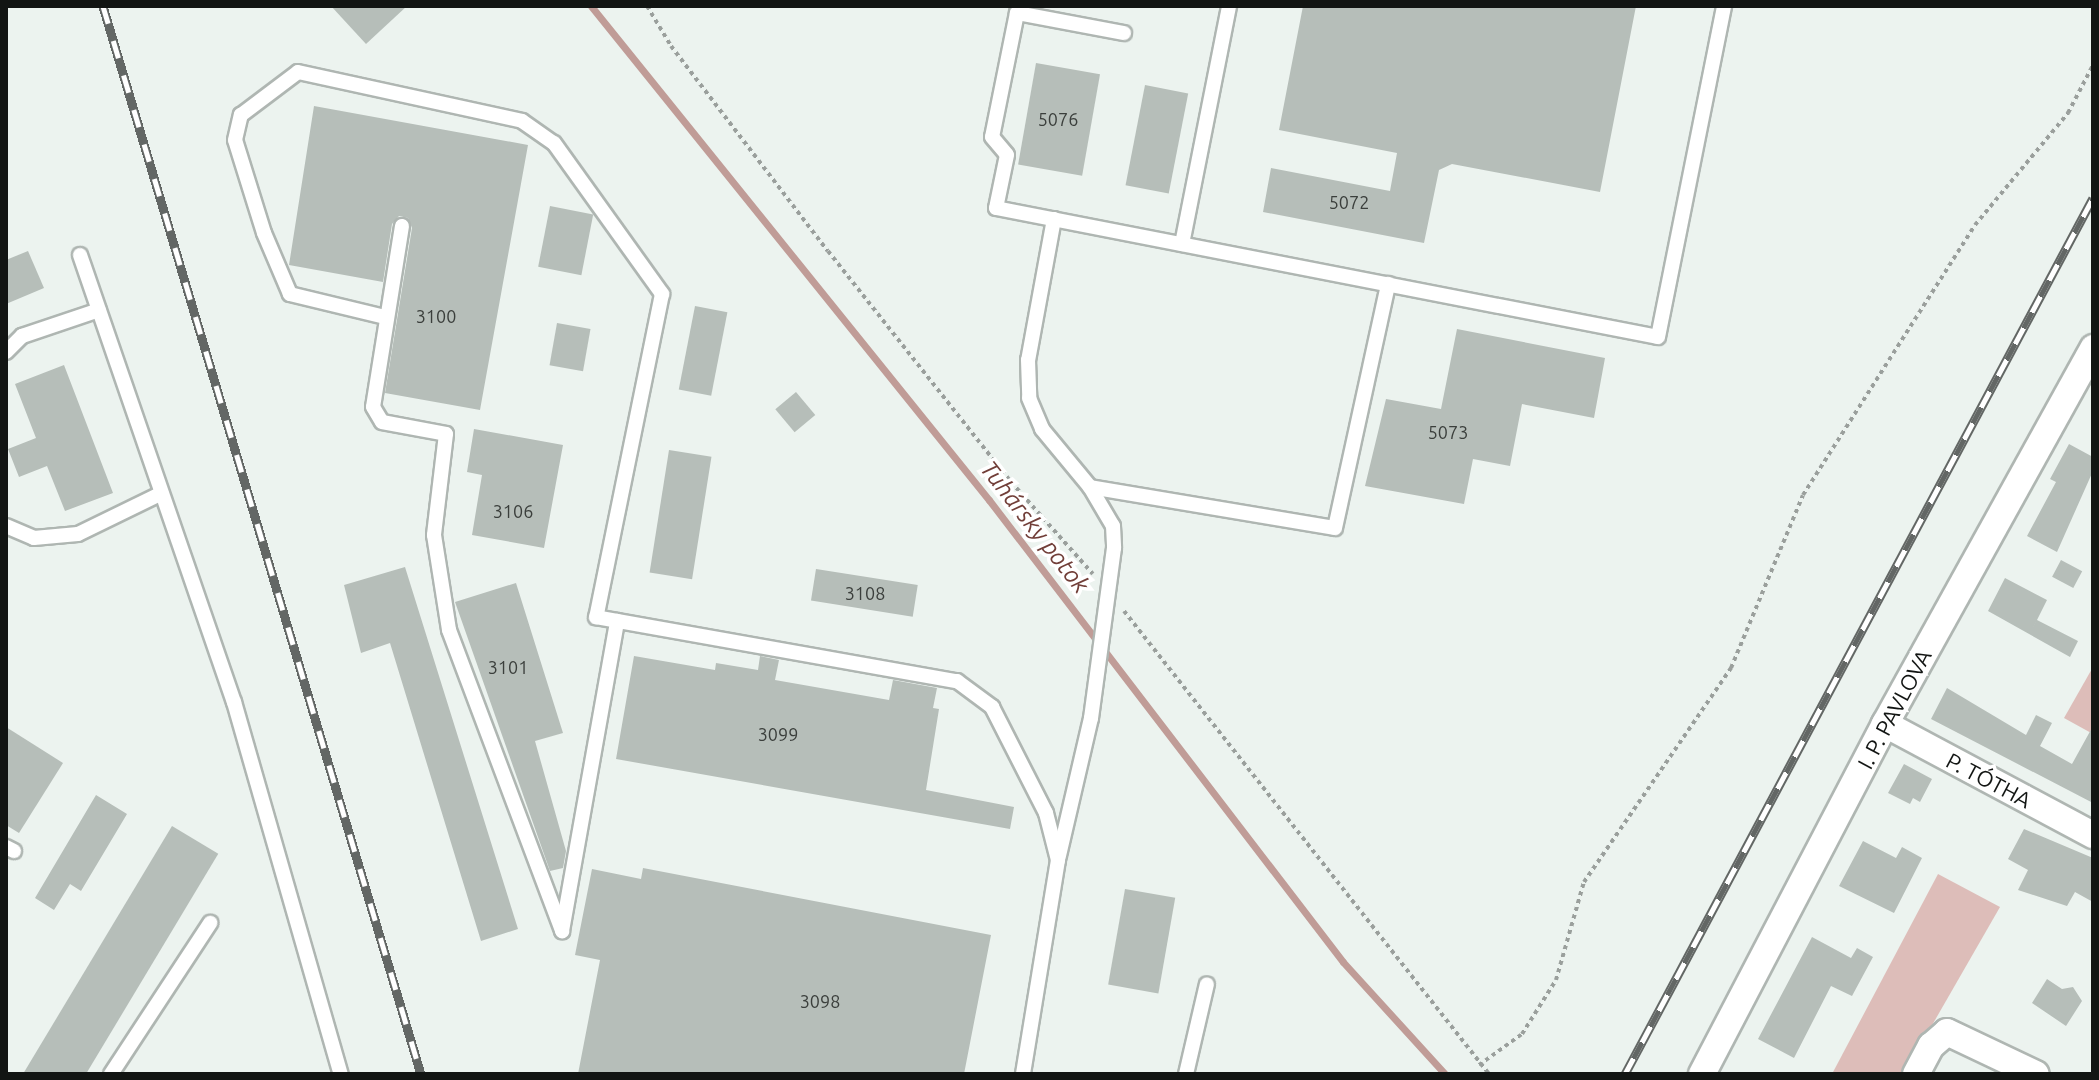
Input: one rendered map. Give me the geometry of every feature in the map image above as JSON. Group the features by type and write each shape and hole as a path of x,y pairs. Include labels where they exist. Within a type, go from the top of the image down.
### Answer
{"street":[{"name":"I. P. PAVLOVA","path":"1702,1074 1885,724 2093,348"},
{"name":"P. TÓTHA","path":"1885,724 2093,835"},
{"path":"1916,1074 1931,1046 1947,1032 2036,1074"}],"lane":[{"path":"1182,244 1229,6"},
{"path":"1124,33 1017,13 992,137 1007,155 996,208 1658,337 1724,6"},
{"path":"385,317 290,294 264,233 235,140 241,115 298,72 522,121 554,143 662,294 596,617 957,681 992,707 1046,813 1058,860"},
{"path":"1023,1074 1058,860 1091,718 1111,593 1113,526 1090,487 1042,429 1029,398 1028,360 1054,219"},
{"path":"402,226 373,407 382,422 446,434 434,535 449,630 562,931 617,621"},
{"path":"80,255 234,702 341,1074"},
{"path":"1090,487 1335,528 1388,284"},
{"path":"6,352 22,336 99,310"},
{"path":"6,526 34,538 78,534 162,493"},
{"path":"111,1074 210,923"},
{"path":"1186,1074 1207,984"}],"path":[{"path":"647,6 671,46 1011,482 1111,593 1489,1074"},
{"path":"1479,1065 1522,1034 1556,980 1584,882 1731,668 1803,495 1975,225 2068,113 2093,65"}],"shaded area":[{"path":"2093,667 2093,734 2064,718"},
{"path":"1938,874 2000,907 1904,1074 1832,1074"}],"building":[{"path":"331,6 407,6 366,44"},
{"path":"1303,6 1636,6 1600,192 1452,164 1439,170 1424,243 1263,212 1271,168 1390,191 1397,153 1279,130"},
{"path":"1036,63 1100,74 1082,176 1018,164"},
{"path":"1145,85 1188,93 1169,194 1126,185"},
{"path":"314,106 528,145 480,410 385,393 412,228 408,218 399,216 392,224 383,282 289,265"},
{"path":"550,206 593,214 581,275 538,267"},
{"path":"28,251 44,288 6,304 6,260"},
{"path":"695,306 727,312 711,396 679,389"},
{"path":"557,323 590,329 583,371 550,365"},
{"path":"1457,329 1605,358 1594,418 1522,404 1510,466 1473,459 1464,504 1365,486 1386,399 1441,409"},
{"path":"64,365 113,493 65,511 47,466 19,477 8,449 36,438 15,384"},
{"path":"796,392 815,415 795,432 775,409"},
{"path":"474,429 563,445 544,548 472,535 482,475 467,472"},
{"path":"2069,444 2093,457 2093,471 2057,552 2027,536 2056,482 2050,479"},
{"path":"669,450 711,457 692,579 650,572"},
{"path":"2061,560 2082,571 2073,588 2052,577"},
{"path":"405,567 518,929 481,941 390,643 361,653 344,585"},
{"path":"816,569 918,585 913,617 811,601"},
{"path":"2005,578 2047,600 2037,620 2078,641 2070,657 1988,611"},
{"path":"516,583 563,733 535,741 566,851 563,868 550,871 455,602"},
{"path":"634,656 715,670 716,663 758,670 760,656 779,660 775,680 889,700 893,680 937,688 933,708 939,709 926,790 1014,807 1010,829 616,759"},
{"path":"1947,688 2026,735 2036,715 2052,723 2040,746 2072,764 2093,726 2093,803 1931,719"},
{"path":"6,727 63,763 19,833 6,825"},
{"path":"1904,764 1932,779 1920,802 1913,798 1910,804 1888,793"},
{"path":"96,795 127,814 81,891 70,884 54,910 35,898"},
{"path":"172,826 218,854 86,1074 23,1074"},
{"path":"2024,829 2093,858 2093,902 2075,892 2067,906 2018,890 2028,870 2008,859"},
{"path":"1863,841 1896,858 1902,847 1922,858 1894,913 1839,886"},
{"path":"643,868 991,935 964,1074 578,1074 600,960 575,955 592,869 641,879"},
{"path":"1125,889 1175,898 1158,993 1108,985"},
{"path":"1812,937 1851,958 1857,948 1873,957 1852,996 1831,986 1794,1058 1758,1039"},
{"path":"2047,979 2062,989 2073,987 2082,1001 2066,1026 2032,1003"}],"waterway":[{"name":"Tuhársky potok","path":"591,6 989,500 1343,962 1445,1074"}],"railway":[{"path":"103,6 421,1074"},
{"path":"1625,1074 2093,198"}]}
